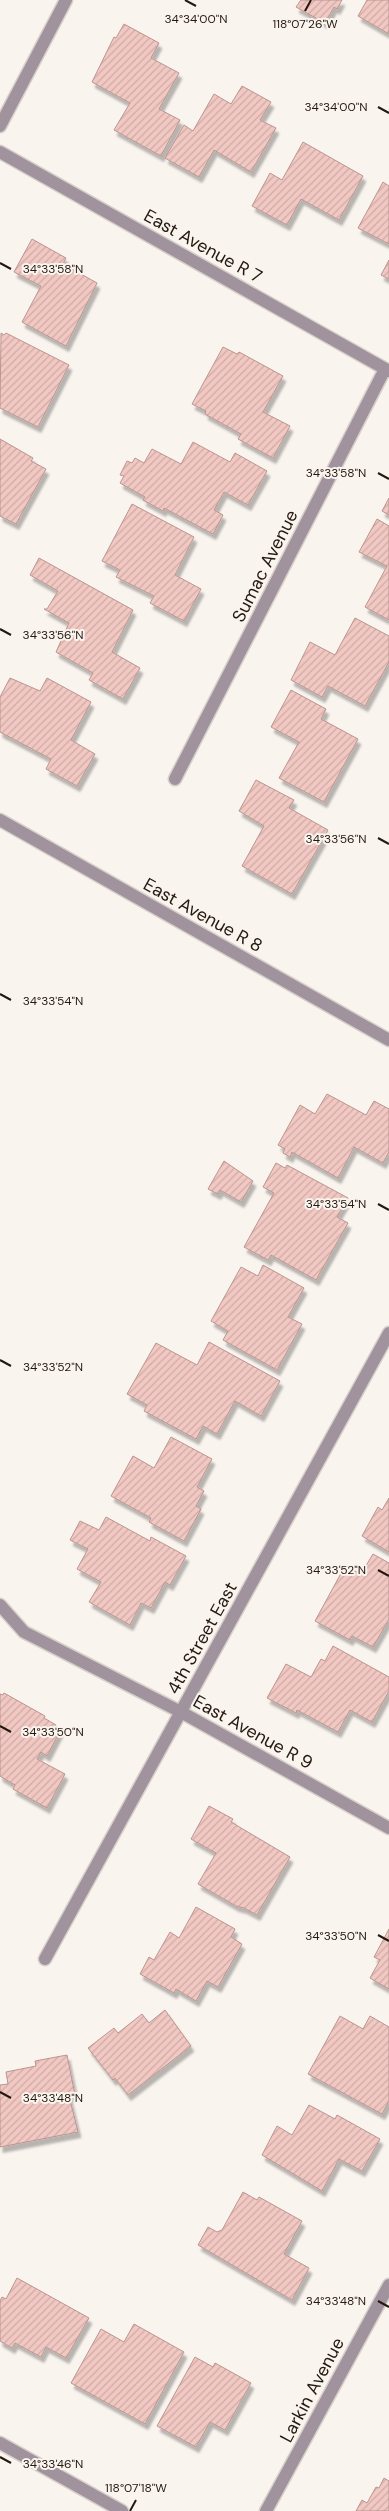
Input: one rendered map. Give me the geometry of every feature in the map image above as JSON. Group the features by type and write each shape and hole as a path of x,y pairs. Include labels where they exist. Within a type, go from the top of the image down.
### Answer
{"street":[{"path":"0,126 66,0"},
{"name":"East Avenue R 7","path":"0,152 387,370"},
{"name":"Sumac Avenue","path":"175,779 387,370"},
{"name":"East Avenue R 8","path":"0,820 389,1040"},
{"name":"4th Street East","path":"45,1959 389,1333"},
{"name":"East Avenue R 9","path":"0,1605 24,1632 181,1712 389,1828"},
{"name":"Larkin Avenue","path":"266,2511 389,2285"},
{"path":"0,2444 122,2511"}],"building":[{"path":"301,0 342,0 337,9 334,7 325,23 296,7"},
{"path":"367,0 389,0 389,34 358,16"},
{"path":"124,24 159,43 151,58 179,73 159,109 180,120 161,156 114,130 130,103 92,82 114,37 116,38"},
{"path":"242,86 271,102 260,120 276,128 251,172 214,150 199,177 165,158 184,125 193,131 214,94 231,104"},
{"path":"303,142 363,176 339,220 301,199 287,225 252,206 270,173 282,180"},
{"path":"383,182 389,186 389,244 358,228"},
{"path":"32,239 66,258 63,264 97,283 66,346 22,322 41,286 14,272"},
{"path":"389,260 389,279 381,275"},
{"path":"1,333 4,335 6,333 69,365 38,427 0,408"},
{"path":"223,347 237,354 239,352 283,376 263,412 290,426 273,458 238,439 241,434 205,414 206,411 192,404"},
{"path":"0,439 33,458 31,461 46,469 16,524 0,516"},
{"path":"193,442 230,462 235,453 267,471 248,505 224,492 214,510 223,515 213,534 164,508 163,511 143,500 145,497 120,483 124,476 120,475 127,461 132,463 135,458 144,463 152,449 181,464"},
{"path":"389,498 389,515 382,511"},
{"path":"132,504 194,537 175,575 201,589 184,621 150,603 154,596 116,577 120,570 102,561"},
{"path":"377,519 389,526 389,620 365,607 387,566 359,552"},
{"path":"39,558 133,610 112,652 140,668 123,699 89,680 93,673 56,652 69,623 44,609 47,609 58,591 30,575"},
{"path":"355,618 389,636 389,662 365,706 328,686 322,697 291,680 310,642 335,655"},
{"path":"10,678 40,691 47,678 91,702 71,740 95,754 77,786 46,769 51,759 0,732 0,697"},
{"path":"291,690 326,709 321,719 358,739 324,802 279,778 299,742 271,727"},
{"path":"256,780 294,800 289,808 328,830 292,894 242,866 264,826 239,811"},
{"path":"327,1094 366,1115 374,1101 389,1109 389,1152 383,1163 354,1147 338,1178 292,1152 290,1157 283,1153 285,1149 278,1145 300,1105 315,1114"},
{"path":"224,1161 253,1181 241,1202 220,1190 218,1194 208,1189"},
{"path":"276,1163 285,1168 287,1165 348,1198 337,1217 348,1223 316,1280 271,1255 268,1260 244,1247 274,1193 263,1187"},
{"path":"263,1265 304,1288 288,1317 302,1324 277,1370 223,1340 228,1331 211,1321 241,1267 258,1276"},
{"path":"209,1342 280,1381 261,1416 235,1401 217,1434 203,1426 196,1439 144,1411 147,1405 127,1394 156,1343 197,1365"},
{"path":"171,1437 212,1459 197,1487 204,1491 196,1506 201,1509 184,1541 149,1522 151,1518 111,1496 133,1456 154,1468"},
{"path":"389,1498 389,1552 362,1536 378,1507 382,1510"},
{"path":"106,1517 150,1541 151,1537 186,1556 170,1585 165,1582 151,1608 141,1603 130,1625 89,1602 101,1582 77,1569 88,1549 70,1540 80,1521 99,1530"},
{"path":"373,1554 389,1563 389,1619 373,1647 352,1636 350,1640 315,1621 345,1566 361,1574"},
{"path":"333,1646 389,1677 389,1691 372,1722 350,1710 338,1732 297,1710 296,1713 267,1698 286,1664 311,1677 321,1659 325,1661"},
{"path":"4,1693 45,1716 44,1718 56,1725 55,1728 60,1731 47,1756 41,1752 37,1759 65,1774 47,1808 13,1789 15,1785 0,1776 0,1694 3,1695"},
{"path":"209,1806 233,1819 231,1822 290,1857 257,1915 236,1906 198,1884 216,1853 191,1839"},
{"path":"196,1907 235,1929 231,1937 242,1944 218,1987 207,1981 196,2001 176,1989 174,1993 140,1974 149,1957 154,1960 170,1932 179,1938"},
{"path":"389,1929 389,1989 370,1978 380,1960 374,1957"},
{"path":"165,2010 191,2046 128,2095 115,2078 113,2080 88,2048 114,2028 118,2033 142,2014 149,2023"},
{"path":"340,2016 363,2029 370,2016 389,2027 389,2101 382,2114 308,2074"},
{"path":"67,2055 75,2095 69,2096 78,2132 0,2147 0,2085 8,2084 6,2072 36,2066 35,2061"},
{"path":"309,2105 335,2119 337,2115 380,2139 362,2171 339,2159 322,2191 262,2155 277,2126 292,2135"},
{"path":"243,2192 257,2200 259,2197 302,2221 284,2254 309,2268 292,2300 198,2245 208,2227 217,2232 222,2230"},
{"path":"17,2278 89,2318 66,2358 46,2347 41,2357 15,2343 12,2348 0,2341 0,2301 2,2297 6,2299"},
{"path":"134,2324 184,2352 145,2424 71,2383 101,2329 124,2342"},
{"path":"195,2357 213,2367 215,2363 251,2383 225,2430 210,2422 196,2447 157,2426"},
{"path":"384,2478 389,2481 389,2511 356,2511 362,2500 367,2503 376,2487 379,2488"}]}
